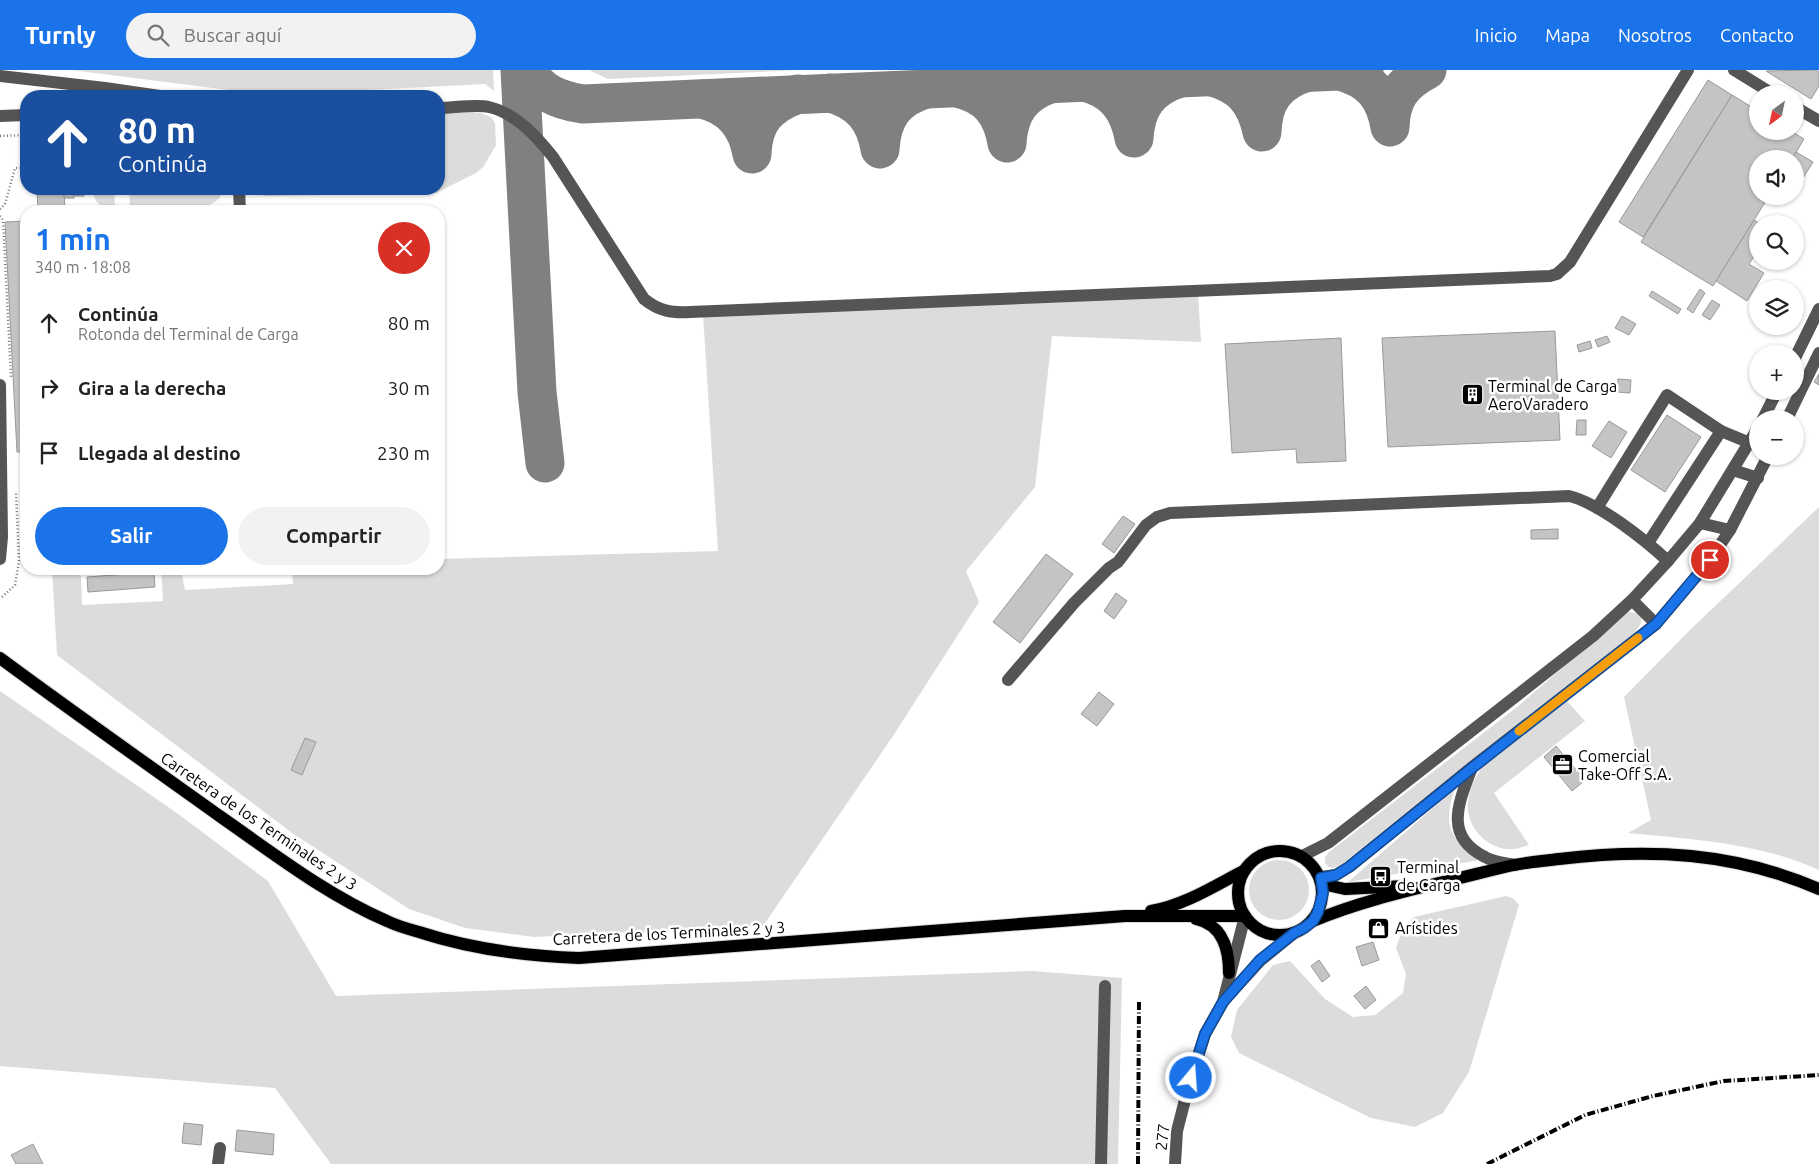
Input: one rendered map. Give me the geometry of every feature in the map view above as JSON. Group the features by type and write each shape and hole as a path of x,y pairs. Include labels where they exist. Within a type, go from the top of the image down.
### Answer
{"main road":[{"name":"Carretera de los Terminales 2 y 3","path":"0,658 102,733 296,870 340,898 388,922 451,942 487,950 533,956 579,958 1125,916 1245,916"},
{"path":"1313,921 1322,903 1321,881 1315,868 1302,856 1283,851 1268,853 1255,859 1245,870 1238,888 1238,898 1245,916 1251,924 1267,934 1283,936 1294,933 1313,921 1336,911 1435,884 1515,865 1592,855 1652,852 1732,861 1797,879 1819,889"},
{"name":"Carretera de los Terminales 2 y 3","path":"1125,916 1168,908 1204,892 1245,870"},
{"path":"1321,881 1345,889 1435,884"},
{"path":"1184,916 1209,923 1217,931 1227,947 1230,958 1230,973"}],"street":[{"path":"445,108 489,107 511,116 538,139 553,157 644,299 658,309 665,311 690,312 1550,276 1557,274 1570,262 1688,70"},
{"path":"1734,70 1758,85"},
{"path":"0,76 119,90"},
{"path":"1804,112 1819,121"},
{"path":"0,116 20,115"},
{"path":"1801,345 1819,309"},
{"path":"1791,410 1819,353"},
{"path":"1804,366 1811,369"},
{"path":"0,385 2,537 0,559"},
{"path":"1597,508 1667,394 1721,431 1749,443"},
{"path":"1648,543 1721,431"},
{"path":"1302,856 1328,843 1593,636 1632,600 1700,523 1749,445"},
{"path":"1321,881 1349,867 1656,624 1710,560 1730,530 1764,465"},
{"path":"1733,470 1758,478"},
{"path":"1008,680 1086,590 1118,562 1146,526 1157,517 1163,515 1569,496 1585,500 1648,543 1668,561"},
{"path":"1700,523 1730,530"},
{"path":"1632,600 1656,624"},
{"path":"1472,768 1458,804 1457,827 1468,847 1486,858 1515,865"},
{"name":"277","path":"1223,1002 1245,916"},
{"name":"277","path":"1175,1164 1177,1131 1205,1034 1223,1002 1260,960 1294,933"},
{"path":"1101,1164 1104,986"},
{"path":"218,1164 220,1148"}],"path":[{"path":"0,136 20,135"},
{"path":"0,209 5,204 14,168 20,168"}],"shaded area":[{"path":"71,70 493,70 494,91 485,84 367,90 229,90"},
{"path":"589,70 801,70 608,79"},
{"path":"445,112 481,113 491,117 495,123 496,145 484,166 476,173 445,188"},
{"path":"94,195 114,195 115,205 99,204"},
{"path":"129,195 221,195 219,199 209,205 130,205"},
{"path":"262,195 322,195 265,196"},
{"path":"1198,294 1201,342 1052,336 1035,487 966,571 979,602 893,736 763,926 534,937 465,928 409,909 292,833 57,655 52,575 81,576 82,605 163,601 161,575 182,575 185,590 293,584 292,575 445,575 445,559 718,551 703,314"},
{"path":"1819,507 1819,870 1796,861 1750,848 1701,840 1628,833 1651,820 1624,697 1692,628"},
{"path":"1627,612 1639,614 1641,617 1638,629 1631,637 1456,772 1341,865 1333,868 1325,863 1325,857 1329,852 1517,707"},
{"path":"0,691 174,811 268,881 336,996 1033,971 1122,978 1118,1164 331,1164 275,1088 0,1066"},
{"path":"1567,701 1585,721 1494,793 1529,845 1518,849 1505,849 1488,842 1475,829 1470,821 1468,812 1470,793 1482,767"},
{"path":"1455,789 1449,812 1451,830 1455,838 1480,860 1348,882"},
{"path":"1273,860 1285,860 1296,865 1304,873 1309,884 1307,902 1296,915 1285,920 1273,920 1262,915 1254,907 1249,896 1249,884 1254,873 1262,865"},
{"path":"1506,896 1514,899 1519,905 1469,1072 1443,1113 1415,1127 1371,1118 1239,1053 1231,1037 1237,1010 1273,965 1290,961 1325,999 1353,1017 1375,1015 1403,993 1406,974 1396,948 1402,931 1414,917"}],"building":[{"path":"1816,70 1819,72 1819,86 1811,99 1804,95 1804,85 1788,85 1766,71"},
{"path":"1708,80 1732,95 1643,237 1619,222"},
{"path":"1732,95 1749,105 1749,140 1803,140 1797,150 1749,150 1749,205 1763,205 1757,215 1749,215 1749,228 1713,286 1641,242"},
{"path":"1804,157 1813,162 1804,177"},
{"path":"37,195 64,195 65,205 38,205"},
{"path":"64,195 74,195 74,198 64,198"},
{"path":"20,221 20,452 17,452 5,222"},
{"path":"1749,228 1749,270 1759,270 1764,273 1760,280 1749,280 1749,298 1747,301 1716,281"},
{"path":"1700,289 1705,293 1693,313 1687,309"},
{"path":"1652,291 1681,309 1678,314 1649,296"},
{"path":"1712,300 1720,305 1710,320 1702,315"},
{"path":"1622,316 1636,324 1629,335 1615,328"},
{"name":"Terminal de Carga AeroVaradero","path":"1555,331 1560,440 1388,447 1382,338"},
{"path":"1607,336 1610,342 1598,347 1595,340"},
{"path":"1341,338 1346,461 1297,463 1296,449 1232,453 1225,344"},
{"path":"1590,341 1592,348 1579,352 1577,345"},
{"path":"1819,374 1819,385 1814,382"},
{"path":"1618,379 1631,380 1630,393 1617,392"},
{"path":"1667,415 1701,437 1665,492 1631,470"},
{"path":"1577,420 1586,420 1586,435 1576,435"},
{"path":"1609,421 1627,432 1611,458 1592,446"},
{"path":"1123,516 1135,524 1114,553 1102,544"},
{"path":"1558,529 1558,539 1531,539 1531,530"},
{"path":"1046,554 1073,574 1020,643 993,622"},
{"path":"154,575 155,587 88,592 87,577"},
{"path":"1116,593 1127,601 1114,619 1104,611"},
{"path":"1099,692 1114,704 1097,726 1081,714"},
{"path":"305,738 316,742 302,775 291,770"},
{"path":"1556,746 1577,771 1581,768 1589,777 1572,791 1544,757"},
{"path":"1373,942 1379,960 1362,966 1356,947"},
{"path":"1319,960 1330,976 1322,982 1311,966"},
{"path":"1366,986 1376,1000 1365,1009 1354,996"},
{"path":"184,1123 203,1125 201,1145 182,1143"},
{"path":"237,1130 274,1134 273,1155 235,1151"},
{"path":"33,1144 43,1164 16,1164 11,1155"}],"taxiway":[{"path":"520,70 537,392 545,463"},
{"path":"526,70 550,94 557,98 583,104 1364,70"},
{"path":"1340,71 1360,79 1375,91 1388,116 1390,127 1393,108 1400,92 1411,80 1427,70"},
{"path":"1212,77 1232,85 1246,96 1256,112 1262,132 1265,111 1273,94 1287,81 1308,72"},
{"path":"1084,82 1095,85 1112,95 1124,109 1134,138 1138,117 1146,100 1160,87 1180,78"},
{"path":"957,88 977,95 992,107 1005,132 1007,143 1011,122 1019,105 1033,92 1053,83"},
{"path":"830,93 841,96 858,106 870,120 878,138 880,149 884,127 892,110 906,98 926,89"},
{"path":"702,99 721,106 736,118 746,134 752,154 755,133 764,116 770,109 787,98 798,94"}],"railway":[{"path":"1138,1164 1139,1000"},
{"path":"1487,1164 1585,1115 1653,1096 1724,1081 1819,1075"}],"slow traffic":[{"path":"1519,731 1638,638"}],"place":[{"name":"Terminal de Carga AeroVaradero","path":"1472,395"},
{"name":"Comercial Take-Off S.A.","path":"1562,765"},
{"name":"Terminal de Carga","path":"1381,876"},
{"name":"Arístides","path":"1379,928"}],"route":[{"path":"1191,1078 1205,1034 1223,1002 1260,960 1294,933 1313,921 1322,903 1321,878 1336,875 1349,867 1656,624 1710,560"}]}
